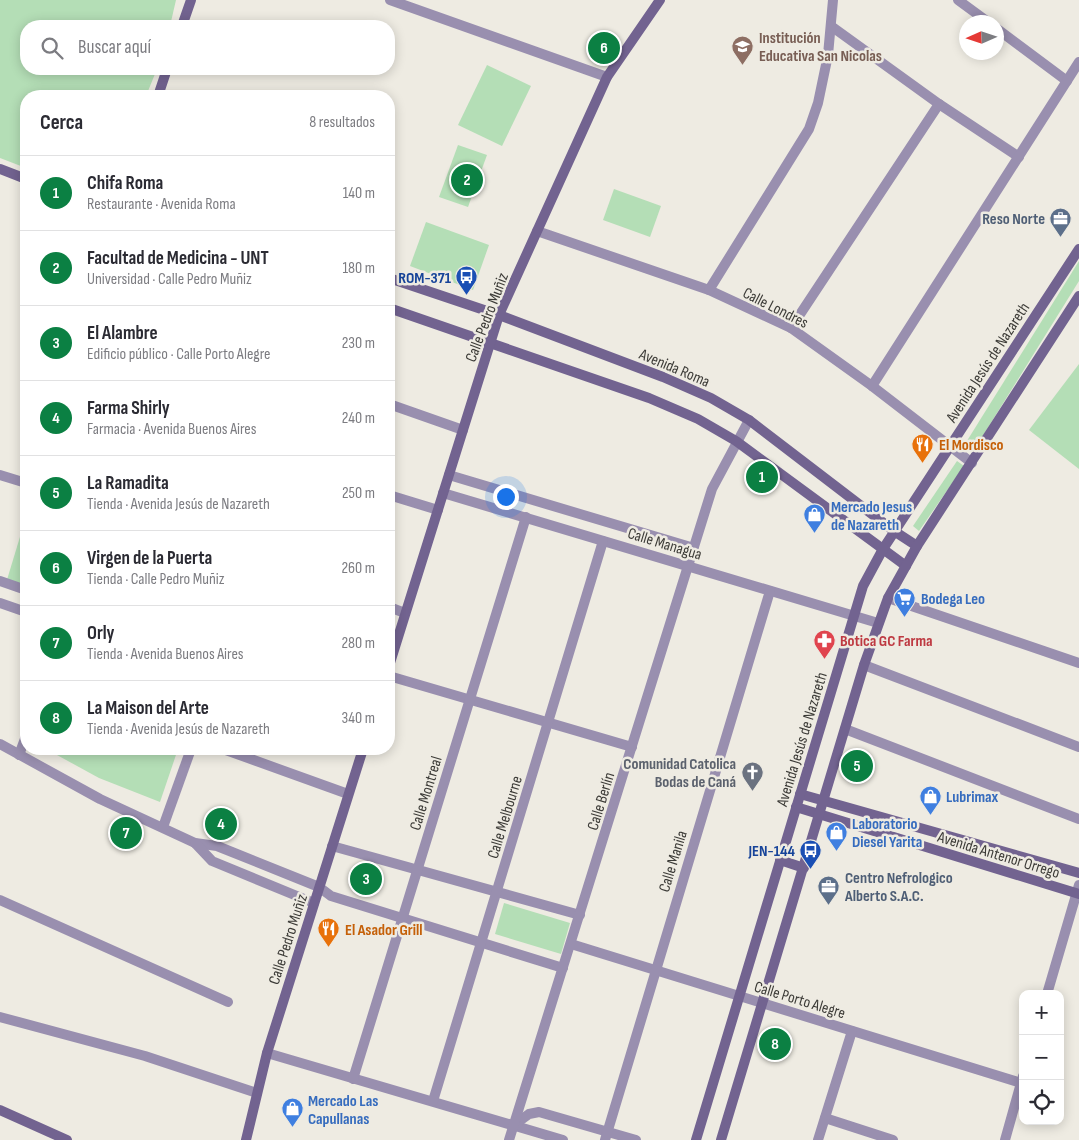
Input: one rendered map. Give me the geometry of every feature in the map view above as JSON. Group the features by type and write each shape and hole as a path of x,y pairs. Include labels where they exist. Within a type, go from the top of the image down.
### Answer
{"main road":[{"path":"184,20 191,0"},
{"name":"Calle Pedro Muñiz","path":"395,647 499,315 607,77 660,0"},
{"path":"160,90 165,75"},
{"path":"0,169 20,177"},
{"name":"Avenida Jesús de Nazareth","path":"696,1140 853,616 864,586 894,531 1079,249"},
{"name":"Avenida Roma","path":"395,280 499,315 663,377 711,398 749,420 894,531 917,546"},
{"path":"720,1140 864,665 888,598 917,546 1079,296"},
{"path":"395,310 649,398 698,419 736,441 906,566"},
{"name":"Calle Pedro Muñiz","path":"246,1140 267,1053 361,755"},
{"name":"Avenida Antenor Orrego","path":"800,794 1079,873"},
{"name":"Avenida Antenor Orrego","path":"796,807 986,867 1078,890"},
{"path":"986,867 992,849"},
{"path":"780,860 804,868"},
{"path":"0,1110 67,1140"}],"street":[{"path":"390,0 607,77"},
{"path":"709,290 809,129 818,103 828,55 833,0"},
{"path":"958,0 978,15"},
{"path":"831,26 939,104 1019,157"},
{"path":"1004,34 1067,81"},
{"path":"872,386 1079,62"},
{"path":"791,328 939,104"},
{"name":"Calle Londres","path":"537,231 709,290 791,328 872,386 972,463"},
{"path":"395,406 463,430"},
{"name":"Calle Berlín","path":"509,1140 712,489 736,441 749,420"},
{"path":"0,475 20,481"},
{"name":"Calle Managua","path":"449,475 694,548"},
{"name":"Calle Managua","path":"443,493 878,623"},
{"path":"395,497 438,510"},
{"name":"Calle Montreal","path":"353,1079 526,517"},
{"name":"Calle Melbourne","path":"433,1101 603,541"},
{"path":"0,581 20,588"},
{"name":"Calle Manila","path":"607,1136 655,970 770,591"},
{"path":"888,598 1079,663"},
{"path":"0,603 20,610"},
{"path":"395,609 406,613"},
{"path":"864,665 1079,747"},
{"path":"395,678 632,747"},
{"path":"845,729 1079,819"},
{"path":"0,744 100,799 196,843 217,846 319,886 331,896 563,968"},
{"path":"163,827 188,755"},
{"path":"240,755 348,794"},
{"path":"196,843 212,861 314,904"},
{"path":"332,846 580,915"},
{"path":"1048,990 1078,890"},
{"path":"0,900 228,1002"},
{"name":"Calle Porto Alegre","path":"571,944 852,1031 1019,1078"},
{"path":"0,1017 145,1056 257,1093"},
{"path":"818,1140 852,1031"},
{"path":"267,1053 563,1140"},
{"path":"1005,1140 1022,1080"},
{"path":"514,1125 529,1114 539,1112 607,1136 636,1140"},
{"path":"825,1118 893,1140"}],"green space":[{"path":"0,0 176,0 171,20 20,20 20,75 155,75 148,90 20,90 20,166 0,158"},
{"path":"487,65 531,86 502,146 458,125"},
{"path":"458,145 487,155 468,207 439,197"},
{"path":"614,189 661,206 650,237 603,220"},
{"path":"426,222 489,245 473,290 410,266"},
{"path":"1079,261 1079,281 974,450 965,444"},
{"path":"1079,364 1079,469 1029,430"},
{"path":"957,461 964,466 919,531 913,526"},
{"path":"20,537 20,589 6,583"},
{"path":"57,755 176,755 160,802 99,778"},
{"path":"504,903 570,923 561,954 495,934"}],"place":[{"name":"Virgen de la Puerta","path":"604,48"},
{"name":"Institución Educativa San Nicolas","path":"743,65"},
{"name":"Facultad de Medicina - UNT","path":"467,180"},
{"name":"Reso Norte","path":"1061,237"},
{"name":"ROM-371","path":"467,296"},
{"name":"El Mordisco","path":"923,463"},
{"name":"Chifa Roma","path":"762,477"},
{"name":"Mercado Jesus de Nazareth","path":"815,534"},
{"name":"Bodega Leo","path":"905,617"},
{"name":"Botica GC Farma","path":"824,659"},
{"name":"La Ramadita","path":"857,766"},
{"name":"Comunidad Catolica Bodas de Caná","path":"752,791"},
{"name":"Lubrimax","path":"930,815"},
{"name":"Farma Shirly","path":"221,824"},
{"name":"Orly","path":"126,833"},
{"name":"Laboratorio Diesel Yarita","path":"836,851"},
{"name":"JEN-144","path":"811,869"},
{"name":"El Alambre","path":"366,879"},
{"name":"Centro Nefrologico Alberto S.A.C.","path":"829,905"},
{"name":"El Asador Grill","path":"329,948"},
{"name":"La Maison del Arte","path":"775,1044"},
{"name":"Mercado Las Capullanas","path":"292,1128"}]}
